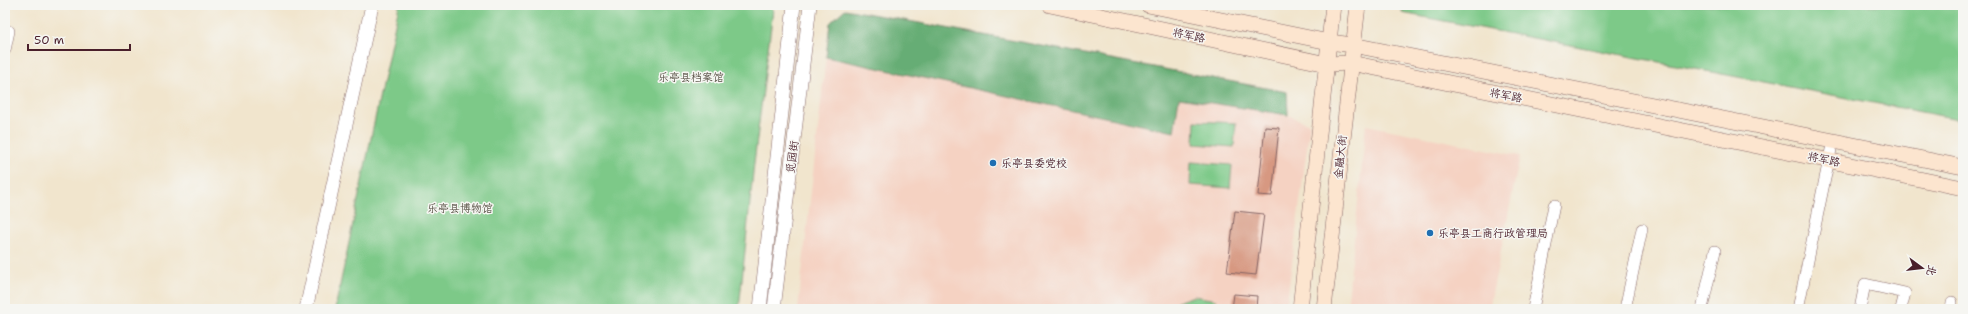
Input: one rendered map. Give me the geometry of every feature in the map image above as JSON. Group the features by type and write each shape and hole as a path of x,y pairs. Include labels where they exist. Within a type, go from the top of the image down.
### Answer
{"main road":[{"name":"将军路","path":"1050,5 1327,64 1351,63 1963,188"},
{"name":"将军路","path":"1148,5 1963,167"},
{"path":"1300,309 1333,5"},
{"name":"金融大街","path":"1324,309 1358,5"}],"street":[{"path":"306,309 372,5"},
{"name":"觅园街","path":"760,309 794,5"},
{"name":"觅园街","path":"774,309 810,5"},
{"path":"5,50 9,31"},
{"path":"1798,309 1833,140"},
{"path":"1533,309 1554,205"},
{"path":"1625,309 1642,229"},
{"path":"1702,309 1715,251"},
{"path":"1860,309 1865,284 1905,293 1901,309"}],"shaded area":[{"name":"乐亭县委党校","path":"826,57 1174,132 1179,98 1288,115 1310,124 1286,309 798,309"},
{"name":"乐亭县工商行政管理局","path":"1366,125 1520,156 1489,309 1347,309"}],"green space":[{"name":"乐亭县博物馆","path":"399,5 771,5 773,10 754,163 739,309 335,309"},
{"path":"1403,5 1963,5 1963,120 1402,13"},
{"path":"845,9 1287,92 1288,115 1179,98 1174,132 826,57 830,23"},
{"path":"1195,121 1236,123 1234,147 1194,144"},
{"path":"1191,162 1232,165 1230,188 1190,185"},
{"path":"1194,296 1216,300 1215,309 1177,309 1177,302"}],"building":[{"path":"1265,127 1279,128 1272,196 1258,195"},
{"path":"1235,211 1264,214 1256,275 1227,272"},
{"path":"1234,294 1257,296 1256,309 1232,309"}],"place":[{"name":"乐亭县委党校","path":"993,163"},
{"name":"乐亭县工商行政管理局","path":"1430,233"}],"park label":[{"name":"乐亭县档案馆","path":"691,77"}]}
